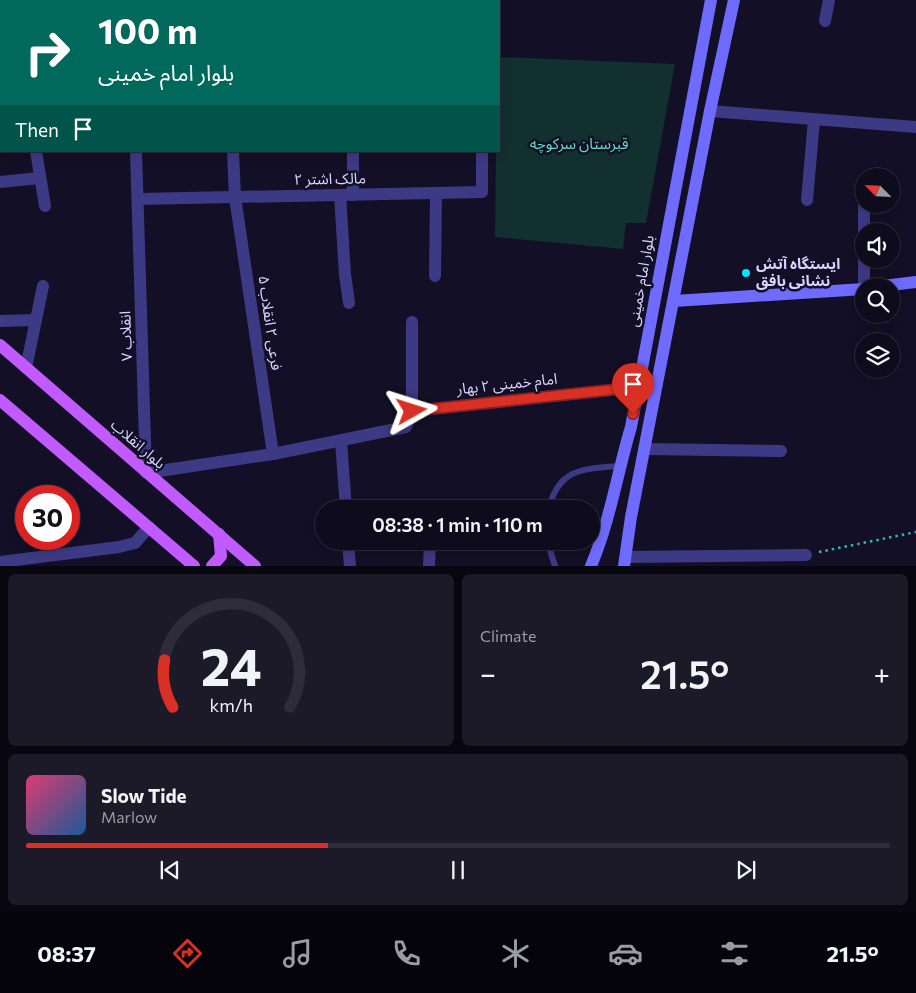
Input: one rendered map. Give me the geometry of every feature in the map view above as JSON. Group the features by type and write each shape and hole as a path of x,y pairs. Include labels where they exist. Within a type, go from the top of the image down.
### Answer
{"main road":[{"name":"بلوار امام خمینی","path":"591,566 609,517 619,466 631,427 711,0"},
{"path":"625,561 692,203 734,0"},
{"path":"683,145 687,157 693,158 702,153"},
{"path":"672,203 680,193 688,196 692,203"},
{"path":"900,284 916,282"},
{"path":"674,301 855,290"},
{"name":"بلوار انقلاب","path":"0,345 255,566"},
{"path":"0,400 194,565"},
{"path":"212,566 220,556 219,534"}],"street":[{"path":"826,21 829,0"},
{"path":"710,111 916,127"},
{"path":"807,200 814,120"},
{"path":"36,152 45,206"},
{"name":"انقلاب ۷","path":"136,152 146,473"},
{"name":"فرعی ۲ انقلاب ۵","path":"233,152 235,197 273,454"},
{"path":"349,303 345,274 346,195 353,152"},
{"name":"مالک اشتر ۲","path":"139,199 482,192 482,152"},
{"path":"0,182 39,178"},
{"path":"435,276 436,194"},
{"path":"864,213 864,278"},
{"path":"26,368 43,286"},
{"path":"0,321 36,320"},
{"path":"146,473 273,454 406,427 412,411 412,322"},
{"name":"امام خمینی ۲ بهار","path":"412,411 638,387"},
{"path":"341,441 345,500"},
{"path":"646,449 781,450"},
{"path":"0,562 119,547 135,543 149,528"},
{"path":"349,550 350,566"},
{"path":"429,566 430,550"},
{"path":"625,561 806,555"}],"lane":[{"path":"551,500 564,479 576,471 619,466"},
{"path":"550,550 555,566"}],"path":[{"path":"806,555 916,532"}],"green space":[{"name":"قبرستان سرکوچه","path":"500,57 675,64 646,223 626,223 623,249 495,237 496,152 500,152"}],"place":[{"name":"ایستگاه آتش نشانی بافق","path":"746,273"}],"route":[{"path":"412,411 638,387 633,414"}]}
